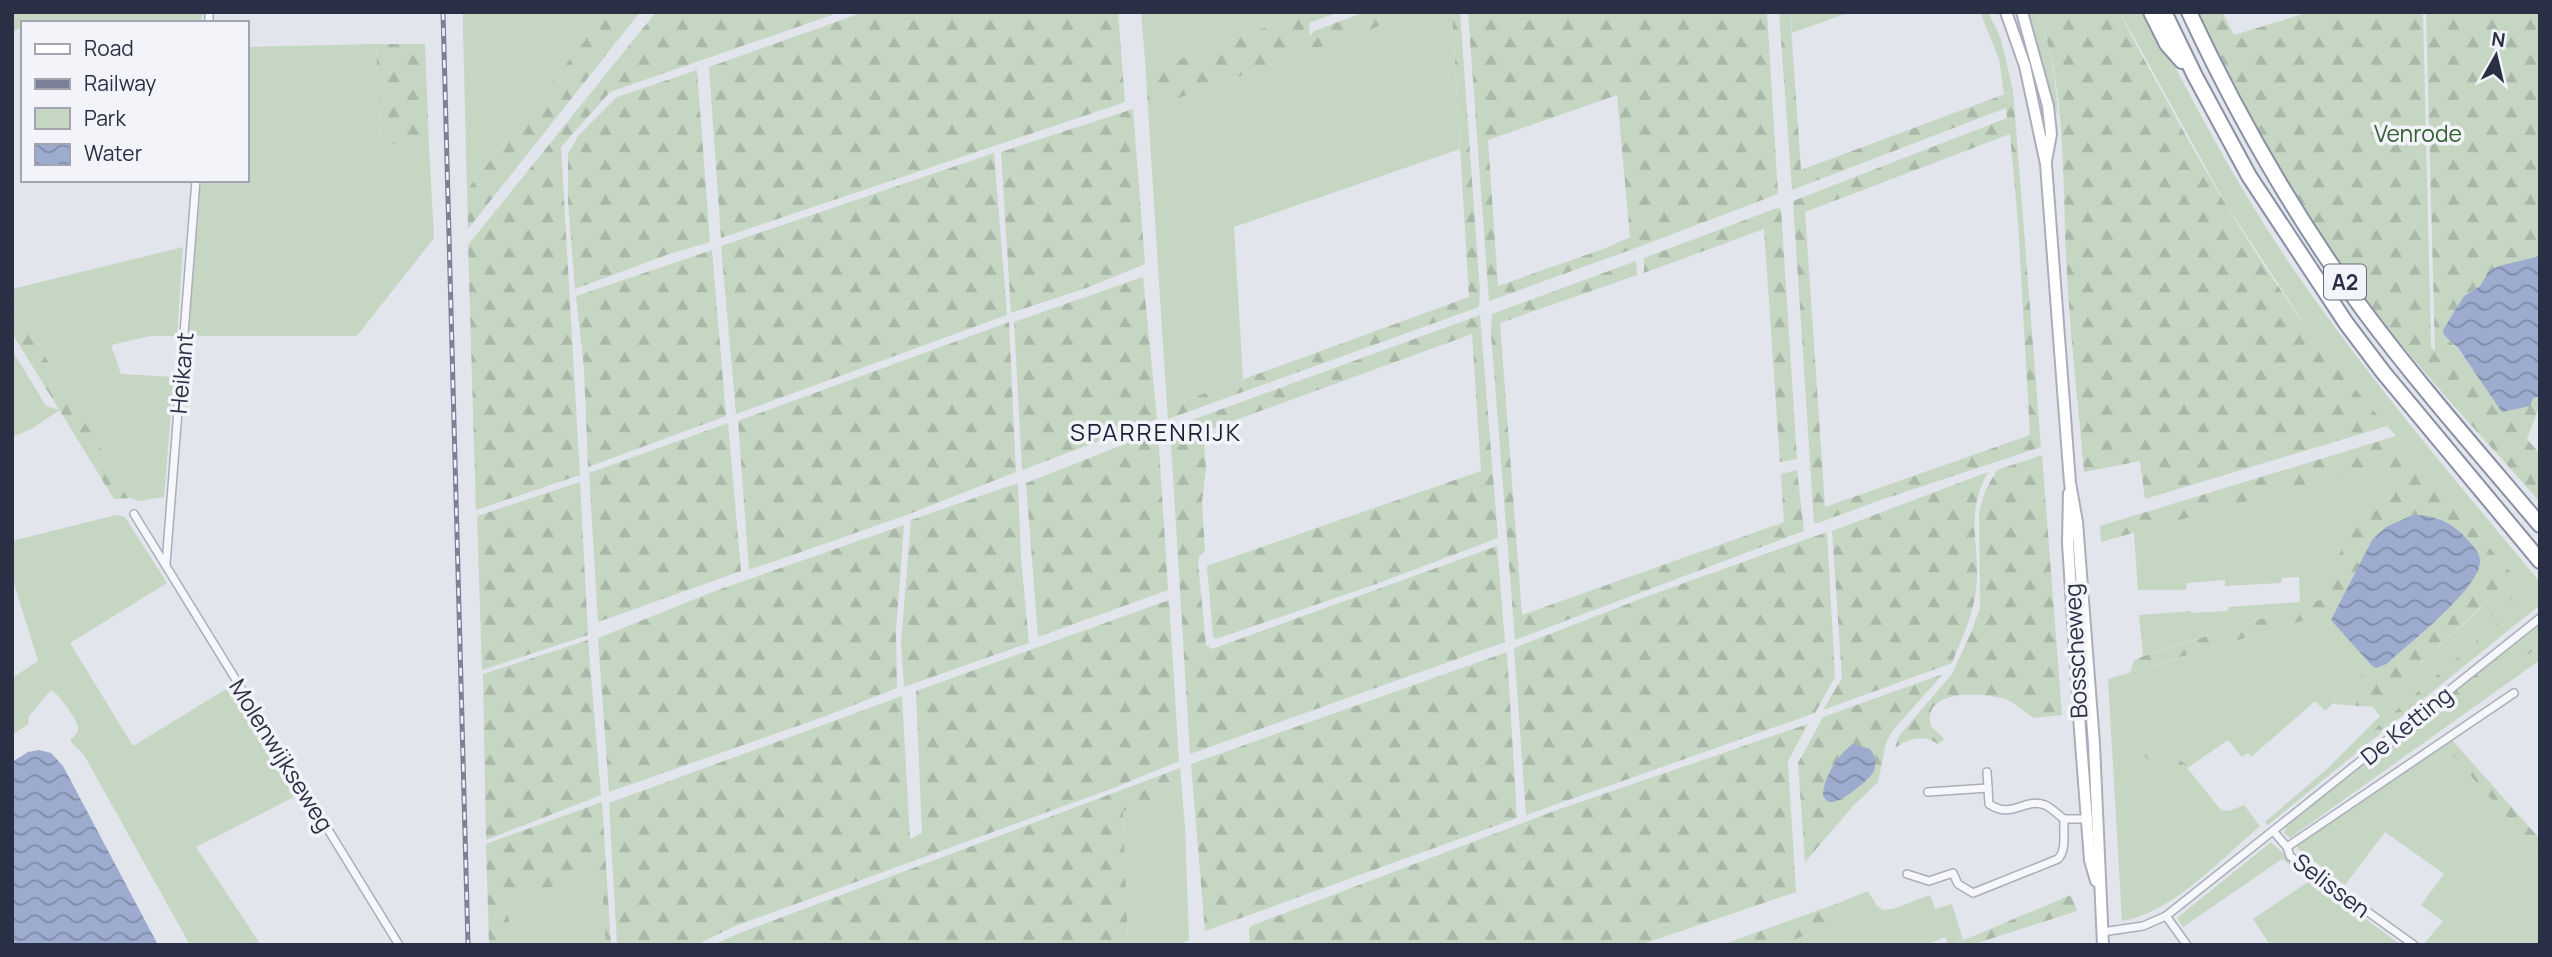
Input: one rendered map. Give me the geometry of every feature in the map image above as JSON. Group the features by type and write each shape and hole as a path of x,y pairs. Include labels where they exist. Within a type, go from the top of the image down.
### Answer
{"highway":[{"name":"A2","path":"2151,12 2167,44 2195,76"},
{"name":"A2","path":"2164,12 2249,176 2346,323 2383,372 2540,561"},
{"name":"A2","path":"2189,12 2218,74 2266,162 2364,311 2540,525"}],"main road":[{"name":"Bosscheweg","path":"2006,12 2025,66 2046,164 2070,483 2077,523 2092,818 2090,860 2100,897 2103,945"},
{"name":"Bosscheweg","path":"2022,12 2048,106 2051,134 2046,164"}],"street":[{"name":"Heikant","path":"166,565 196,182"},
{"name":"Molenwijkseweg","path":"134,513 399,945"},
{"name":"De Ketting","path":"2102,932 2130,929 2166,916 2540,619"},
{"name":"De Ketting","path":"2287,847 2514,693"},
{"path":"1987,772 1989,804 1997,810 2007,812 2038,804 2050,808 2064,819 2092,818"},
{"path":"1928,792 1988,788"},
{"path":"1907,874 1928,881 1953,873 1958,884 1973,893 2062,856 2064,819"},
{"path":"2274,832 2287,847"},
{"name":"Selissen","path":"2287,847 2290,856 2414,945"},
{"path":"2166,916 2187,945"}],"green space":[{"path":"12,12 203,12 201,21 21,21 21,27 12,32"},
{"path":"463,12 607,12 467,190 463,30"},
{"path":"607,12 640,12 468,229 467,190"},
{"path":"656,12 832,12 832,15 610,92 561,147 580,475 476,510 468,245"},
{"path":"864,12 1118,12 1125,102 721,238 709,67"},
{"path":"1141,12 1307,12 1146,72"},
{"path":"1307,12 1339,12 1309,23 1310,36 1314,31 1365,12 1418,12 1148,109 1146,72"},
{"path":"1418,12 1452,12 1460,149 1234,227 1243,379 1167,407 1148,109"},
{"path":"1452,12 1460,12 1479,307 1168,419 1167,407 1469,297"},
{"path":"1468,12 1767,12 1778,194 1489,301","holes":["1617,95 1630,237 1498,286 1488,140"]},
{"path":"1779,12 1790,12 1801,170 2013,91 2041,447 1814,523 1793,201 2007,118 2006,108 1792,190","holes":["2010,134 2018,222 2030,435 1825,507 1805,212"]},
{"path":"1790,12 1850,12 1792,33"},
{"path":"1980,12 1988,12 2001,39 2013,91 2004,94 1999,59"},
{"path":"2027,12 2036,12 2049,50 2058,117"},
{"path":"2036,12 2120,12 2180,125 2275,282 2328,356 2387,426 2145,499 2140,461 2084,472 2069,309 2058,97 2046,37"},
{"path":"2120,12 2148,12 2216,144 2294,270 2382,390 2540,582 2540,590 2368,737 2371,741 2268,825 2265,822 2327,769 2380,716 2373,707 2483,606 2491,617 2521,585 2348,383 2306,326 2227,206"},
{"name":"Venrode","path":"2198,12 2222,12 2234,35 2310,12 2423,12 2431,347 2435,351 2426,12 2540,12 2540,256 2489,271 2480,286 2464,296 2444,335 2471,367 2533,398 2540,396 2540,405 2527,439 2540,454 2540,502 2405,349 2358,290 2283,175"},
{"path":"376,44 381,144 429,145 434,238 357,336 188,336 201,182 248,182 248,47"},
{"path":"376,44 425,44 429,145 381,144"},
{"path":"697,70 710,242 672,253 575,289 568,202 568,154 578,136 617,97"},
{"path":"1133,109 1145,264 1086,288 1011,313 1001,152"},
{"path":"994,153 1007,315 736,414 721,246"},
{"path":"1777,208 1781,209 1797,459 1780,462 1764,229 1644,273 1644,258"},
{"path":"183,247 177,336 151,336 111,345 121,374 174,377 164,497 139,501 131,498 12,302 12,289"},
{"path":"712,250 726,416 588,467 584,368 576,296"},
{"path":"1636,261 1637,275 1500,323 1522,615 1784,522 1781,474 1797,470 1804,531 1515,640 1491,333 1492,314"},
{"path":"1143,277 1157,419 1022,470 1014,322"},
{"path":"12,302 131,498 114,499 12,333"},
{"path":"1480,315 1498,538 1376,584 1216,639 1213,637 1207,566 1481,471 1472,334 1203,432 1206,469 1202,502 1205,551 1198,562 1206,645 1212,649 1497,546 1505,642 1190,754 1170,428"},
{"path":"1009,322 1016,472 904,516 749,570 738,421"},
{"path":"12,350 46,406 60,410 31,429 12,437"},
{"path":"728,423 741,571 598,622 589,473"},
{"path":"1158,431 1168,590 1038,637 1026,483"},
{"path":"2396,436 2521,585 2522,589 2491,617 2482,606 2373,707 2333,704 2372,666 2387,664 2440,617 2465,590 2479,564 2372,541 2336,611 2130,672 2134,661 2141,657 2320,600 2353,528 2370,509 2394,496 2393,481 2399,473 2382,463 2101,542 2100,526"},
{"path":"2042,455 2062,715 2033,718 2005,699 1983,695 1956,696 1935,705 1930,714 1931,726 1944,739 1938,744 1928,739 1916,738 1895,748 1899,736 1952,674 1980,608 1979,513 1985,491 1997,470"},
{"path":"2382,463 2400,473 2393,491 2395,496 2379,504 2356,527 2340,554 2320,600 2143,656 2139,615 2227,611 2229,607 2300,602 2299,577 2282,578 2281,583 2225,586 2225,580 2187,583 2186,590 2138,590 2134,532"},
{"path":"1988,472 1981,486 1975,512 1977,579 1974,601 1952,663 1823,710 1842,678 1832,531"},
{"path":"580,482 588,635 482,670 477,516"},
{"path":"1018,483 1021,558 1029,643 904,687 901,643 911,520"},
{"path":"116,515 125,517 167,583 70,643 133,746 231,686 294,797 196,847 261,945 190,945 84,755 70,741 77,733 77,723 54,692 51,690 29,716 28,724 12,735 12,678 38,661 12,577 12,541"},
{"path":"904,525 896,631 897,688 826,716 609,792 598,638 715,591"},
{"path":"1827,532 1835,677 1815,713 1526,815 1514,648 1648,596"},
{"path":"2538,588 2540,605 2371,741 2367,736"},
{"path":"1169,600 1179,761 1116,787 735,926 696,945 617,945 609,803 902,696 910,839 922,833 916,691"},
{"path":"2336,611 2332,620 2372,666 2325,711 2315,701 2251,757 2248,753 2242,757 2228,740 2189,767 2177,757 2164,757 2179,775 2186,778 2192,774 2221,810 2229,811 2244,805 2260,826 2177,896 2141,916 2122,921 2108,679"},
{"path":"2540,623 2540,646 2383,758 2378,750"},
{"path":"588,640 601,795 486,840 483,674"},
{"path":"2540,646 2540,660 2290,838 2284,833 2287,820 2378,750 2383,757"},
{"path":"1507,652 1517,818 1205,931 1191,764"},
{"path":"1943,674 1893,730 1886,743 1878,782 1853,806 1805,862 1798,763 1823,717"},
{"path":"1808,724 1788,761 1796,892 1640,945 1250,945 1251,926 1554,811"},
{"path":"2452,740 2540,839 2540,854 2444,746"},
{"path":"2145,746 2169,751 2189,767 2187,768 2192,774 2186,778 2179,775 2164,757 2152,763 2145,757"},
{"path":"2444,746 2540,854 2540,945 2423,945 2443,921 2421,905 2444,874 2385,832 2345,885 2297,848 2299,844"},
{"path":"1180,768 1182,790 1123,811 1128,945 714,945 737,934"},
{"path":"1182,790 1189,940 1176,945 1128,945 1123,811"},
{"path":"602,802 611,945 606,945 601,873 505,900 514,945 489,945 486,844"},
{"path":"2271,842 2311,879 2401,945 2270,945 2253,919 2311,880 2282,859 2183,927 2177,918"},
{"path":"602,873 606,945 514,945 505,900"},
{"path":"1868,891 1877,906 1883,910 1930,895 1935,909 1952,904 1963,940 1948,945 1945,937 1926,945 1776,945 1842,924 1836,904"},
{"path":"2071,895 2077,911 1971,945 1952,945"},
{"path":"1836,904 1843,924 1776,945 1721,945"}],"water":[{"path":"2540,256 2540,396 2533,398 2530,406 2502,412 2458,348 2444,335 2443,330 2464,296 2480,286 2489,271"},
{"path":"2413,515 2435,518 2455,528 2475,549 2480,561 2469,586 2456,600 2387,664 2376,668 2331,620 2372,540 2386,527"},
{"path":"1853,744 1870,749 1875,759 1874,771 1848,795 1836,801 1827,801 1823,795 1829,774 1842,754"},
{"path":"39,750 51,753 63,766 158,945 12,945 12,762 28,752"}],"railway":[{"path":"443,12 468,945"}],"district":[{"name":"SPARRENRIJK","path":"1156,431"}]}
